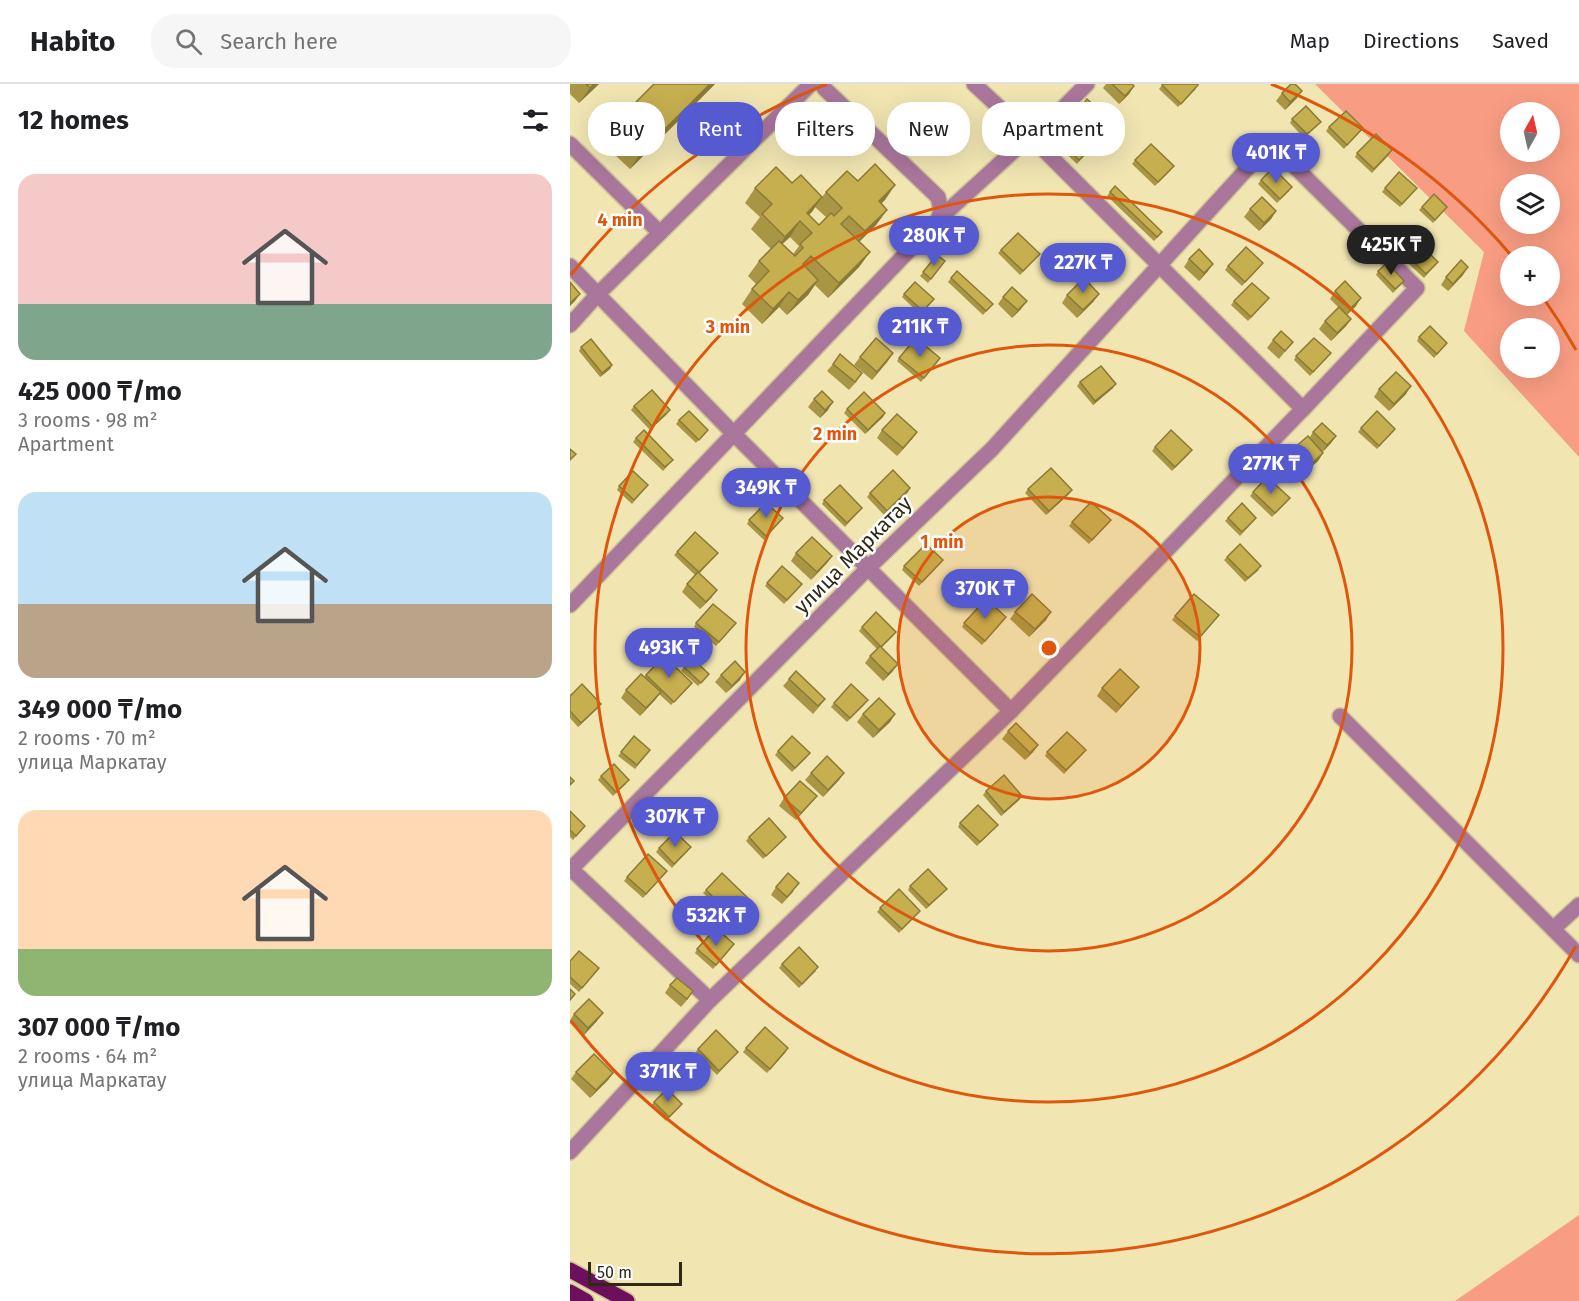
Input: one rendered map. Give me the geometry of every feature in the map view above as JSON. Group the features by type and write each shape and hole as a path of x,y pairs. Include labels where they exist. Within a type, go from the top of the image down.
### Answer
{"main road":[{"path":"570,1270 627,1301"},
{"path":"570,1292 586,1301"}],"street":[{"path":"570,325 598,294 811,84"},
{"path":"822,84 938,197 941,210 938,220"},
{"path":"974,84 993,102"},
{"path":"1069,102 1087,84"},
{"path":"570,144 660,233"},
{"name":"улица Маркатау","path":"570,869 868,568 992,449 1266,148 1278,150 1417,288 1303,409"},
{"path":"570,605 938,220 1008,156"},
{"path":"570,1152 710,1000 1011,711 1303,409 1050,156"},
{"path":"570,266 1011,711"},
{"path":"1340,716 1579,955"},
{"path":"570,869 710,1000"},
{"path":"1552,929 1579,905"}],"shaded area":[{"path":"1315,84 1579,84 1579,457 1507,378 1560,378 1560,318 1500,318 1500,370 1464,331 1484,252"},
{"path":"1579,1215 1579,1301 1455,1301"}],"building":[{"path":"654,84 710,84 692,102 677,102 677,117 665,129 665,102 636,102"},
{"path":"1112,84 1132,84 1134,86 1125,96"},
{"path":"1163,84 1198,84 1198,85 1181,104"},
{"path":"1291,84 1295,84 1302,91 1290,102 1282,93"},
{"path":"1306,106 1321,122 1307,134 1292,119"},
{"path":"1346,111 1363,128 1347,145 1329,127"},
{"path":"1376,134 1392,150 1374,169 1357,153"},
{"path":"1151,144 1174,166 1158,182 1135,160"},
{"path":"875,164 895,185 879,201 887,210 865,231 849,216 841,224 870,252 839,283 811,256 803,264 818,280 798,300 789,292 773,309 752,289 769,271 759,261 779,241 795,256 803,248 800,244 812,233 800,221 785,237 762,214 772,204 755,188 776,167 792,183 801,175 822,197 807,213 819,225 831,213 834,216 842,208 826,192 847,171 858,181"},
{"path":"1273,168 1292,187 1280,199 1261,180"},
{"path":"1399,172 1417,188 1402,204 1385,188"},
{"path":"1115,186 1162,232 1157,237 1110,192"},
{"path":"1434,194 1447,207 1435,220 1422,207"},
{"path":"1262,197 1276,211 1264,223 1250,209"},
{"path":"1018,233 1040,254 1023,271 1001,250"},
{"path":"1246,247 1263,263 1245,282 1228,266"},
{"path":"1424,248 1438,262 1426,274 1412,260"},
{"path":"1199,249 1213,264 1204,273 1189,259"},
{"path":"937,255 945,261 931,279 923,272"},
{"path":"1461,260 1468,267 1453,284 1446,277"},
{"path":"1387,263 1404,281 1395,289 1378,271"},
{"path":"957,271 993,304 986,311 951,278"},
{"path":"1084,278 1099,294 1083,310 1067,295"},
{"path":"1345,281 1361,298 1351,308 1335,291"},
{"path":"570,282 580,294 570,303"},
{"path":"915,282 934,299 923,311 904,294"},
{"path":"1252,283 1269,298 1251,317 1234,301"},
{"path":"1012,287 1027,301 1018,310 1003,297"},
{"path":"1339,307 1351,319 1337,333 1325,321"},
{"path":"1430,326 1447,343 1437,354 1419,337"},
{"path":"1281,331 1293,342 1285,351 1273,340"},
{"path":"876,338 893,353 877,372 860,357"},
{"path":"916,338 940,358 924,378 899,358"},
{"path":"1314,338 1331,353 1313,372 1296,356"},
{"path":"591,339 612,365 602,373 581,347"},
{"path":"840,354 862,373 855,382 833,364"},
{"path":"1101,366 1116,384 1095,401 1080,382"},
{"path":"1396,372 1411,386 1394,404 1379,389"},
{"path":"652,390 670,410 652,426 634,406"},
{"path":"822,391 833,402 825,410 814,399"},
{"path":"864,392 885,413 868,430 847,409"},
{"path":"689,411 708,430 699,440 679,420"},
{"path":"1377,411 1395,429 1379,446 1361,428"},
{"path":"897,414 917,432 903,448 882,430"},
{"path":"1322,423 1336,436 1327,445 1313,432"},
{"path":"644,430 673,460 665,467 636,438"},
{"path":"1171,430 1192,450 1175,467 1155,447"},
{"path":"1308,436 1323,453 1309,466 1294,448"},
{"path":"570,449 576,454 570,460"},
{"path":"1051,468 1072,490 1049,511 1028,489"},
{"path":"893,470 910,488 887,511 870,493"},
{"path":"633,471 648,485 634,500 619,486"},
{"path":"1267,477 1290,498 1275,513 1253,492"},
{"path":"840,485 862,508 847,523 824,500"},
{"path":"1091,502 1111,520 1092,540 1072,522"},
{"path":"766,503 783,518 766,536 749,520"},
{"path":"1242,503 1256,518 1242,532 1228,518"},
{"path":"695,532 718,553 699,572 677,552"},
{"path":"812,537 832,556 817,572 796,553"},
{"path":"926,544 943,560 922,582 904,566"},
{"path":"1240,544 1261,566 1248,578 1227,557"},
{"path":"782,566 802,584 787,600 767,583"},
{"path":"698,572 717,590 706,602 687,584"},
{"path":"1032,594 1051,612 1035,629 1015,612"},
{"path":"1194,594 1219,615 1200,637 1175,616"},
{"path":"986,599 1006,617 985,641 964,623"},
{"path":"713,604 736,623 719,642 696,623"},
{"path":"876,612 896,632 881,647 862,627"},
{"path":"880,646 898,664 888,674 870,656"},
{"path":"664,656 692,683 674,702 646,675"},
{"path":"692,658 709,674 701,683 684,667"},
{"path":"735,661 745,672 732,686 721,675"},
{"path":"1120,669 1139,687 1121,706 1102,688"},
{"path":"796,671 825,699 818,706 789,679"},
{"path":"641,674 661,692 646,708 626,690"},
{"path":"582,684 601,704 581,723 570,711 570,696"},
{"path":"851,684 868,700 850,718 834,703"},
{"path":"879,698 895,714 879,730 863,714"},
{"path":"1016,723 1038,745 1030,753 1008,731"},
{"path":"1067,732 1086,750 1066,770 1047,752"},
{"path":"634,736 650,750 637,765 621,752"},
{"path":"792,736 810,753 795,768 778,751"},
{"path":"827,756 844,773 828,790 811,773"},
{"path":"614,764 629,780 616,792 601,776"},
{"path":"1004,775 1022,796 1004,812 986,791"},
{"path":"800,781 817,796 801,813 784,798"},
{"path":"978,805 998,825 980,842 960,823"},
{"path":"570,811 585,826 576,836 570,830"},
{"path":"769,818 786,837 766,856 749,837"},
{"path":"675,832 691,847 674,864 659,848"},
{"path":"648,854 667,871 646,894 627,877"},
{"path":"928,869 947,889 929,905 910,886"},
{"path":"722,873 750,900 733,917 706,890"},
{"path":"788,873 799,883 787,897 776,887"},
{"path":"899,889 920,911 902,929 880,908"},
{"path":"716,928 734,944 716,965 697,949"},
{"path":"799,947 818,967 802,984 782,964"},
{"path":"579,951 599,968 582,988 570,977 570,961"},
{"path":"677,978 693,991 687,999 670,985"},
{"path":"570,989 575,994 570,1000"},
{"path":"589,999 603,1013 588,1028 574,1014"},
{"path":"765,1027 788,1048 770,1069 746,1048"},
{"path":"716,1030 738,1052 719,1071 698,1049"},
{"path":"594,1054 613,1073 596,1090 576,1072"},
{"path":"667,1089 682,1104 669,1117 654,1102"}]}
